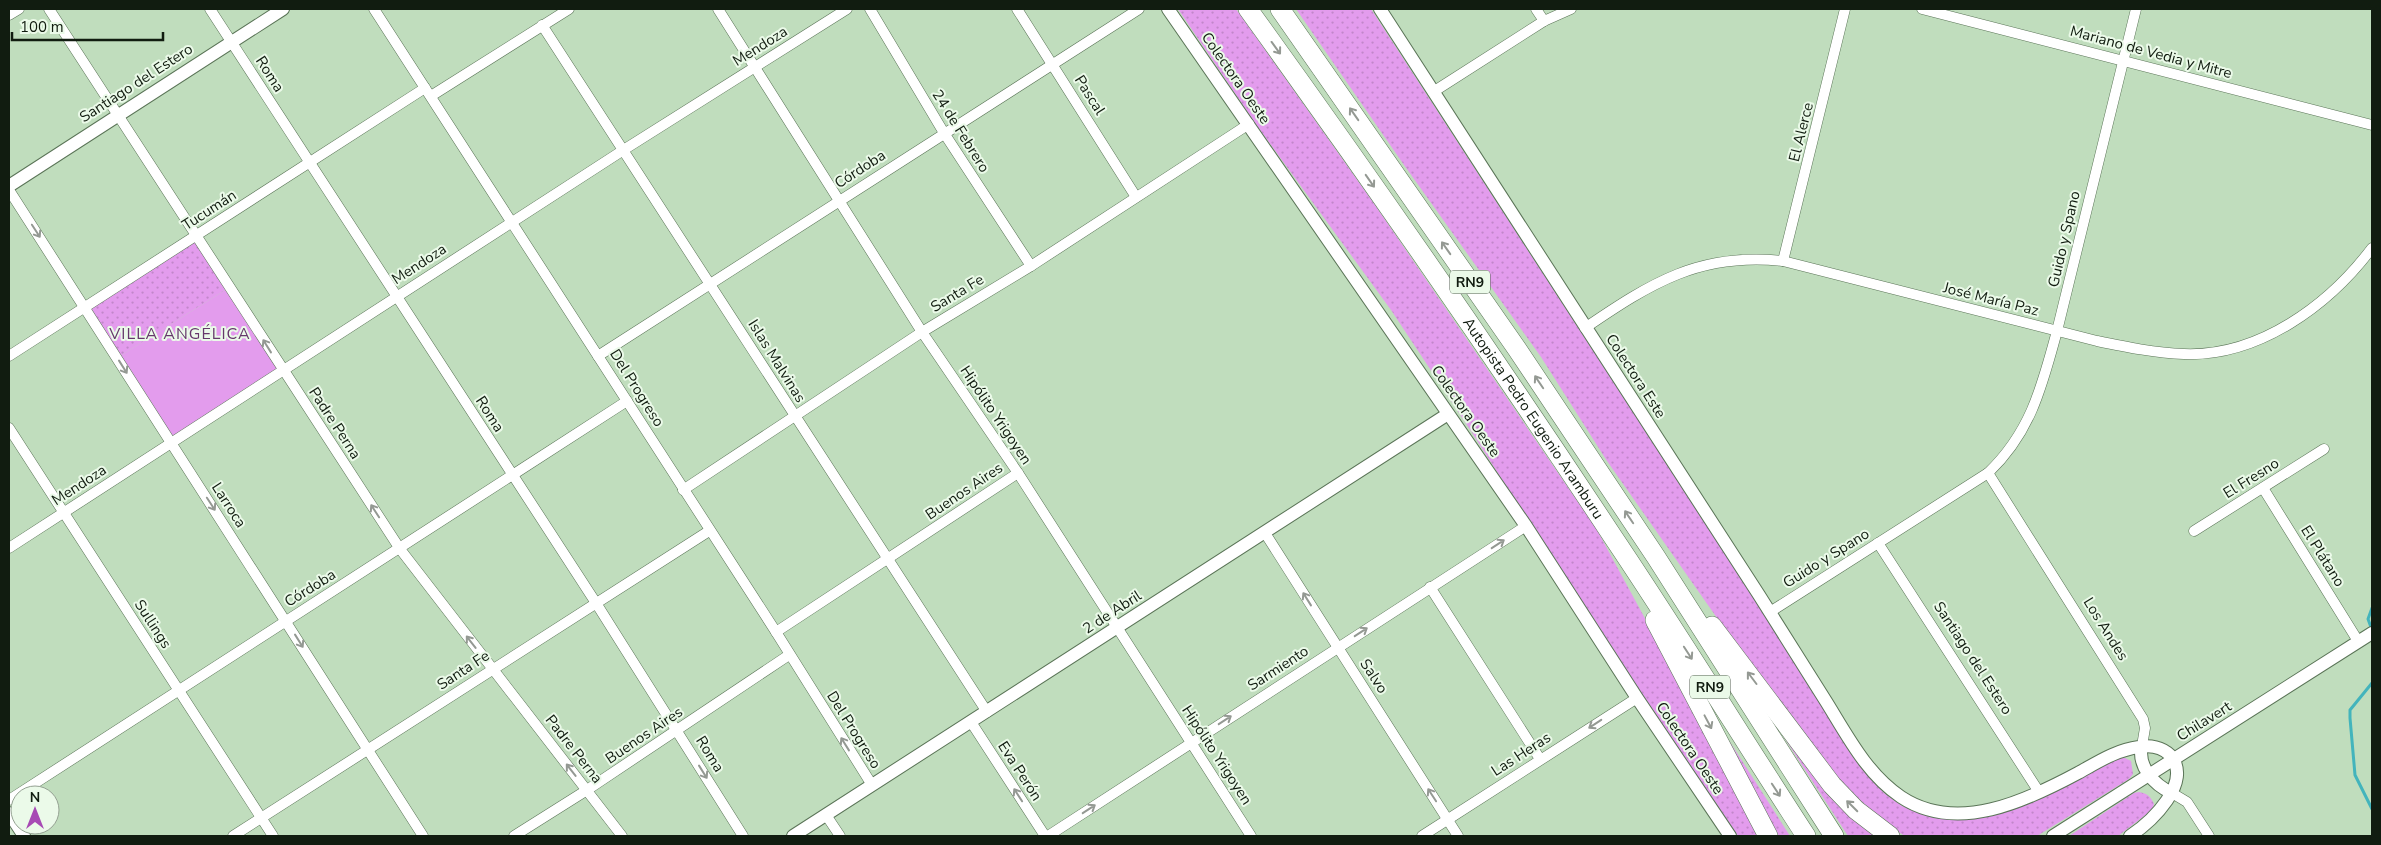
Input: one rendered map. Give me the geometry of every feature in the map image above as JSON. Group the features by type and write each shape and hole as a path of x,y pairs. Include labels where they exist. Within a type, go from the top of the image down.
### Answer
{"highway":[{"name":"Autopista Pedro Eugenio Aramburu","path":"1248,9 1462,312 1614,538 1806,836"},
{"name":"Autopista Pedro Eugenio Aramburu","path":"1280,9 1517,349 1656,558 1834,836"},
{"path":"1614,538 1671,654 1768,836"},
{"path":"1656,558 1721,636 1832,785 1856,810 1890,836"}],"street":[{"path":"9,15 19,9"},
{"name":"Padre Perna","path":"49,9 400,549 622,836"},
{"name":"Roma","path":"210,9 596,603 744,836"},
{"name":"Santiago del Estero","path":"9,186 283,9"},
{"name":"Del Progreso","path":"374,9 709,531 776,632 872,785"},
{"name":"Tucumán","path":"9,356 197,236 308,162 569,9"},
{"name":"Hipólito Yrigoyen","path":"718,9 756,66 922,332 1018,473 1251,836"},
{"name":"Mendoza","path":"9,548 625,149 847,9"},
{"name":"24 de Febrero","path":"870,9 944,133 1030,266"},
{"name":"Pascal","path":"1017,9 1136,197"},
{"name":"Córdoba","path":"598,356 1139,9"},
{"name":"Colectora Oeste","path":"1168,9 1526,526 1636,698 1730,836"},
{"name":"Colectora Este","path":"1380,9 1770,612 1863,761 1885,785 1918,806 1940,812 1979,812 2002,806 2039,792 2102,758 2142,746"},
{"path":"1536,9 1544,21"},
{"path":"1433,92 1544,21 1571,9"},
{"name":"El Alerce","path":"1783,262 1845,9"},
{"name":"Mariano de Vedia y Mitre","path":"1922,9 1952,12 2123,60 2372,125"},
{"name":"Guido y Spano","path":"1770,612 1988,473 2004,458 2026,426 2044,379 2057,332 2136,9"},
{"name":"Islas Malvinas","path":"542,25 625,149 795,417 987,712"},
{"name":"Santa Fe","path":"683,490 922,332 1030,266 1248,124"},
{"name":"Larroca","path":"9,190 86,307 423,836"},
{"name":"José María Paz","path":"1585,328 1640,292 1693,267 1742,260 1783,262 2057,332 2147,351 2186,354 2236,347 2278,330 2304,315 2338,287 2372,248"},
{"name":"Córdoba","path":"9,800 627,401"},
{"name":"2 de Abril","path":"793,836 1448,414"},
{"name":"Sullings","path":"9,428 273,836"},
{"name":"El Fresno","path":"2194,531 2324,449"},
{"name":"Buenos Aires","path":"776,632 1018,473"},
{"name":"Los Andes","path":"1988,473 2143,719 2145,728 2142,746"},
{"name":"El Plátano","path":"2263,488 2366,636"},
{"name":"Sarmiento","path":"1046,836 1526,526"},
{"name":"Santa Fe","path":"233,836 709,531"},
{"name":"Salvo","path":"1265,533 1458,836"},
{"name":"Santiago del Estero","path":"1878,542 2039,792"},
{"path":"1430,588 1540,760"},
{"name":"Chilavert","path":"2053,836 2366,636"},
{"name":"Buenos Aires","path":"514,836 677,731 789,655"},
{"name":"Las Heras","path":"1422,836 1636,698"},
{"name":"Eva Perón","path":"971,722 1046,836"},
{"path":"2130,836 2149,823 2172,793 2176,780 2177,768 2174,759 2166,751 2156,747 2142,746 2140,756 2142,765 2162,789 2172,793 2187,802 2209,836"},
{"path":"9,813 24,836"},
{"path":"826,815 840,836"}],"shaded area":[{"path":"1178,9 1236,9 1375,205 1597,530 1763,836 1738,836 1579,601 1471,431 1391,310 1257,126"},
{"path":"1296,9 1371,9 1872,780 1884,793 1902,806 1922,813 1954,819 2117,758 2125,758 2131,761 2133,774 2129,779 2037,836 1905,836 1893,829 1839,782 1757,675 1607,461 1541,357"},
{"path":"197,236 230,287 117,358 86,307"},
{"path":"230,287 283,370 171,442 117,358"},
{"path":"1700,695 1790,836 1774,836"},
{"path":"1761,702 1882,836 1848,836"},
{"path":"2139,792 2151,799 2154,804 2152,810 2118,836 2069,836 2134,793"}],"waterway":[{"path":"2372,608 2368,619 2372,630"},
{"path":"2372,683 2350,710 2355,775 2372,809"}],"district":[{"name":"VILLA ANGÉLICA","path":"180,334"}]}
